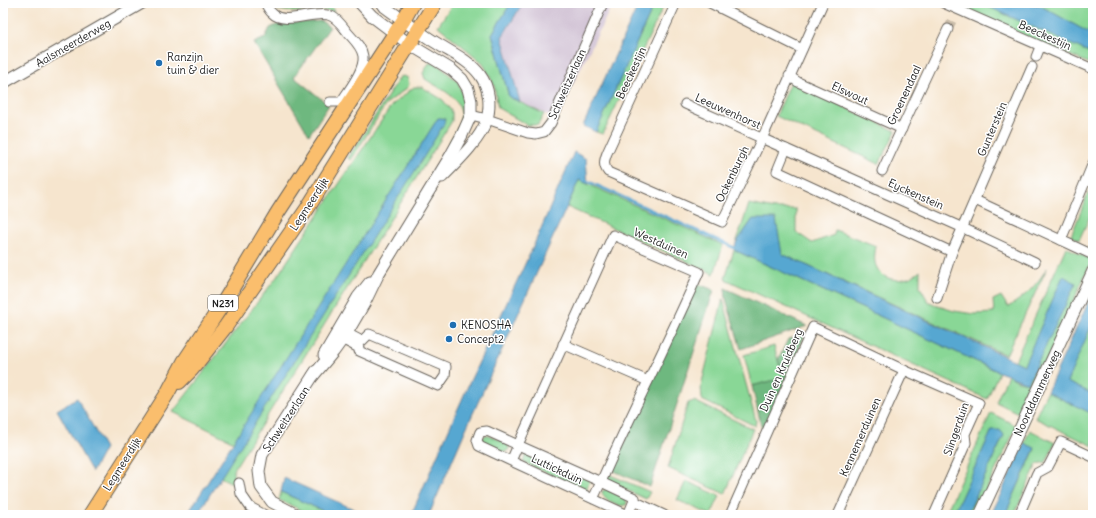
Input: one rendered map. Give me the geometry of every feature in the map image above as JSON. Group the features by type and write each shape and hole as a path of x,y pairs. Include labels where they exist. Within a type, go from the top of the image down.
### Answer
{"main road":[{"name":"Legmeerdijk","path":"90,515 167,394 184,362 222,305 278,212 403,21 413,3"},
{"name":"Legmeerdijk","path":"167,394 192,369 226,326 253,288 307,209 435,3"}],"street":[{"name":"Aalsmeerderweg","path":"3,83 142,3"},
{"path":"265,3 277,17 291,18 318,14 328,15 337,20 358,45 363,56 361,71 341,102 330,102"},
{"path":"360,3 372,16 395,33"},
{"path":"382,3 403,21"},
{"name":"Schweitzerlaan","path":"487,119 528,133 536,134 544,132 551,123 603,3"},
{"name":"Beeckestijn","path":"607,153 676,3"},
{"path":"710,3 802,49"},
{"name":"Ockenburgh","path":"607,153 604,161 604,167 608,172 722,222 762,139 823,3"},
{"name":"Beeckestijn","path":"943,3 956,13 1040,46 1093,69"},
{"name":"Schweitzerlaan","path":"403,21 466,61 480,74 486,86 489,103 487,119 483,128 459,160 431,189"},
{"name":"Groenendaal","path":"882,171 948,29"},
{"name":"Schweitzerlaan","path":"296,515 272,502 261,487 259,471 262,455 341,334 365,302 379,272 431,189 462,135 471,115 471,101 468,89 462,79 452,70 409,44 395,33"},
{"path":"1036,57 1040,46"},
{"name":"Gunterstein","path":"937,298 952,252 1032,67"},
{"name":"Elswout","path":"789,76 798,82 902,129"},
{"name":"Leeuwenhorst","path":"685,104 762,139"},
{"path":"471,115 487,119"},
{"name":"Eyckenstein","path":"762,139 963,228 1035,262"},
{"path":"786,149 777,171 952,252"},
{"path":"1060,240 1093,163"},
{"path":"975,200 1093,255"},
{"name":"Westduinen","path":"518,445 613,235 699,272 601,482"},
{"name":"Noorddammerweg","path":"980,515 1093,271"},
{"name":"Duin en Kruidberg","path":"730,515 813,326 904,370"},
{"path":"341,334 362,341 369,334 446,367 445,376 438,386 359,351 359,348 341,334"},
{"path":"563,344 648,381"},
{"name":"Kennemerduinen","path":"838,515 904,370"},
{"name":"Slingerduin","path":"904,370 978,403 965,434 966,443 934,515"},
{"name":"Luttickduin","path":"518,445 487,431 480,432 477,440 479,446 628,515"},
{"path":"1019,515 1037,473 1048,467 1061,442 1093,457"},
{"path":"511,461 518,445 601,482 664,515"},
{"path":"593,499 601,482"},
{"path":"239,483 241,494 250,507 265,515"},
{"path":"628,515 635,499"}],"shaded area":[{"path":"523,3 613,3 556,119 520,102 505,53 502,37"}],"green space":[{"path":"273,3 330,3 334,12 323,10 294,12 277,10"},
{"path":"453,3 511,3 492,34 509,97 544,114 538,125 527,125 498,108 494,85 483,63 438,26"},
{"path":"655,3 665,3 603,134 596,132"},
{"path":"947,3 980,3 1093,54 1093,65"},
{"path":"1021,3 1093,3 1093,35 1039,5"},
{"path":"321,21 330,27 294,77 329,105 309,135 254,43 265,38 270,28 279,24"},
{"path":"429,63 437,64 458,82 466,109 465,119 449,149 450,142 459,124 461,114 460,107 456,100 450,95 425,79 423,73"},
{"path":"404,76 408,78 408,87 386,104 351,160 348,158 400,77"},
{"path":"791,82 896,131 879,164 776,116"},
{"path":"414,87 422,87 443,100 452,112 452,121 239,461 233,471 234,484 220,477 377,230 438,118 234,442 173,412 276,278 392,105"},
{"path":"579,180 723,245 714,274 567,207"},
{"path":"1093,181 1093,210 1079,240 1071,236"},
{"path":"749,204 774,209 796,209 796,232 812,243 834,235 835,230 876,246 875,263 881,273 886,277 897,280 910,277 920,271 920,287 928,301 954,311 974,314 994,313 993,300 1001,296 1008,307 1030,290 1047,268 1006,355 782,254 753,219 736,243"},
{"path":"1066,247 1092,260 1022,415 996,402 1008,375 1018,381 1028,383 1075,283 1063,277 1024,365 1015,361"},
{"path":"734,250 999,372 987,399 725,279"},
{"path":"696,283 714,290 650,487 612,470"},
{"path":"725,288 807,326 741,349 726,299"},
{"path":"723,299 756,421 755,426 702,400 701,386"},
{"path":"1093,322 1093,394 1066,382"},
{"path":"805,335 764,430 761,425 752,386 783,378 778,360 788,339"},
{"path":"774,346 783,378 752,386 744,355"},
{"path":"1047,392 1093,414 1093,446 1035,418"},
{"path":"694,401 753,429 725,494 668,468 688,403"},
{"path":"991,413 1017,426 974,515 967,515 1004,435 992,430 953,515 945,515"},
{"path":"1030,430 1055,443 1046,462 1037,464 1014,515 1005,515 1035,449 1024,443"},
{"path":"486,435 508,443 509,450 502,453 485,445 482,438"},
{"path":"528,452 590,480 586,491 523,462"},
{"path":"608,474 650,492 646,499 605,480"},
{"path":"686,481 720,496 711,515 677,500"},
{"path":"607,489 626,499 627,504 616,505 608,501 603,495 602,491"},
{"path":"281,492 332,515 312,515 279,500"}],"water":[{"path":"511,3 523,3 502,37 520,102 509,97 492,34"},
{"path":"639,3 655,3 596,132 583,126"},
{"path":"980,3 1021,3 1039,5 1093,35 1093,54"},
{"path":"438,118 445,119 444,124 425,155 197,515 187,515"},
{"path":"574,152 586,159 588,184 579,180 465,431 429,515 411,515 471,379 533,247"},
{"path":"753,219 776,219 782,254 1024,365 1063,276 1076,283 1028,383 999,372 734,250 736,243"},
{"path":"1092,294 1093,322 1067,382 1093,394 1093,414 1047,392"},
{"path":"77,398 105,448 92,472 57,410"},
{"path":"992,430 1000,430 1004,435 967,515 953,515"},
{"path":"1024,443 1035,448 1005,515 991,515"},
{"path":"284,478 367,515 332,515 281,492"}],"waterway":[{"path":"585,180 737,249"}],"tunnel":[{"path":"948,29 954,17"}],"place":[{"name":"Ranzijn tuin & dier","path":"159,63"},
{"name":"KENOSHA","path":"453,325"},
{"name":"Concept2","path":"449,339"}]}
